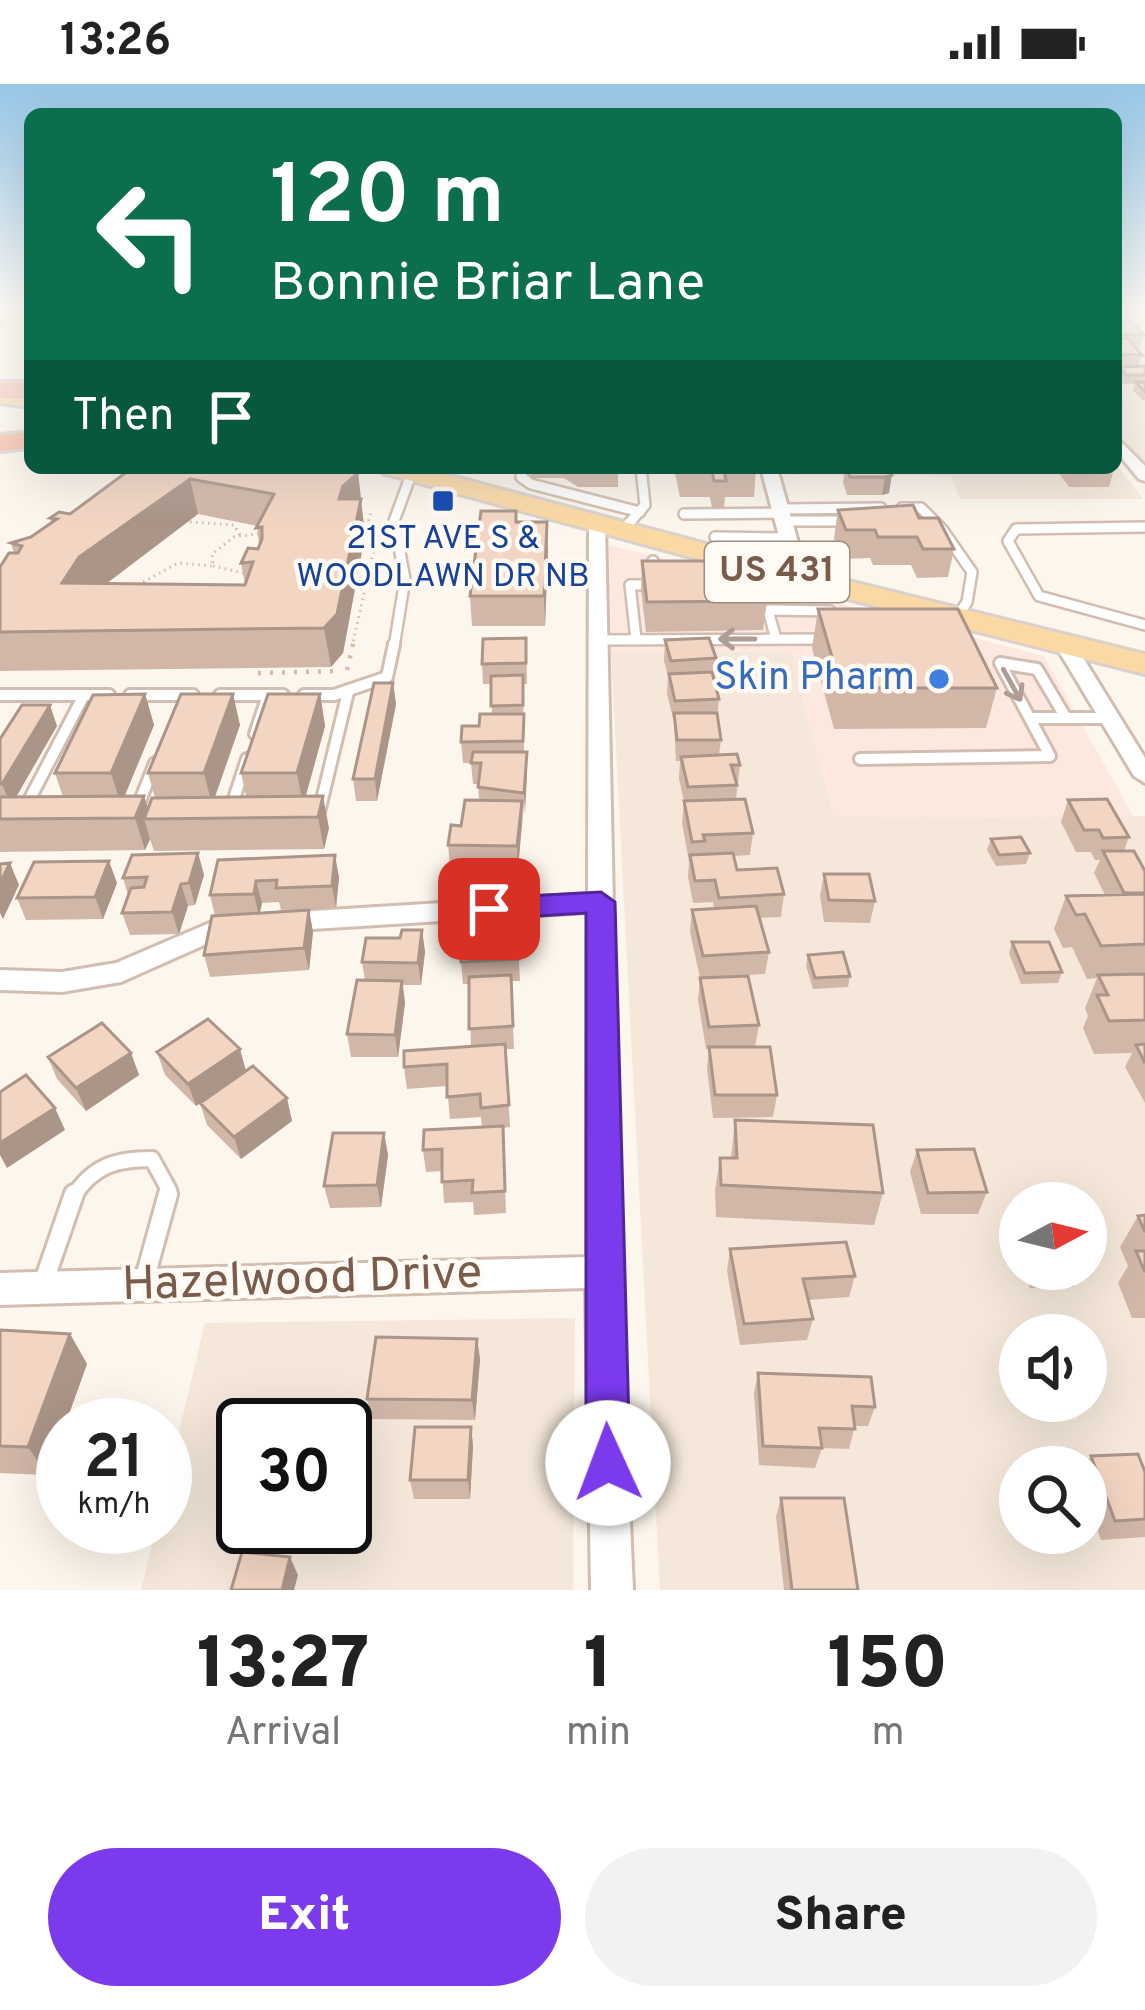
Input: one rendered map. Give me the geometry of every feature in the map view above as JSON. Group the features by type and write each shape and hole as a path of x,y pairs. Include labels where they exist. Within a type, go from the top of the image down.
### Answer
{"main road":[{"name":"US 431","path":"419,474 620,522 799,578 850,601 957,617 1145,664"}],"street":[{"path":"1122,447 1145,476"},
{"path":"771,474 799,578"},
{"path":"612,1590 598,640 620,522"},
{"path":"1064,643 1138,754 1145,776"},
{"path":"0,980 62,982 121,972 226,926 601,902"},
{"name":"Hazelwood Drive","path":"0,1289 604,1272"}],"lane":[{"path":"0,695 348,692 387,677 408,580 408,553 394,521 401,474"},
{"path":"521,474 531,484 620,522 646,505 642,474"},
{"path":"715,537 783,520 921,508 972,572 967,602 957,617"},
{"path":"684,514 871,522"},
{"path":"915,522 940,527"},
{"path":"1145,527 1036,526 1016,529 1009,541 1039,596 1145,625"},
{"path":"636,639 631,585 656,585 653,561"},
{"path":"776,639 768,610 850,601"},
{"path":"598,640 844,639"},
{"path":"860,759 1050,756 1000,663 1033,664 1066,718"},
{"path":"302,817 322,811 348,692"},
{"path":"43,817 20,817 84,695"},
{"path":"175,716 183,695"},
{"path":"246,817 228,817 268,695"},
{"path":"1030,718 1110,718"},
{"path":"133,817 158,756"},
{"path":"111,817 157,817"},
{"path":"42,1288 75,1189 88,1171 129,1156 152,1160 169,1190 142,1285"}],"path":[{"path":"251,673 346,671 376,540 368,528 371,511"},
{"path":"190,522 234,525 240,535"},
{"path":"213,566 214,549 240,535 276,532"},
{"path":"133,590 174,565 259,575"}],"shaded area":[{"path":"1122,380 1145,380 1145,466 1122,437"},
{"path":"1122,472 1143,499 960,499 951,476 785,475"},
{"path":"609,545 1044,656 1133,816 834,817 790,651 611,654"},
{"path":"790,651 834,817 1145,816 1145,1590 660,1590 611,654"},
{"path":"575,1318 573,1590 141,1590 150,1554 192,1554 192,1398 187,1398 205,1323"}],"building":[{"path":"124,474 357,474 343,486 339,499 361,499 337,614 324,628 0,632 0,567 9,553 18,553 22,546 11,543 31,537 57,519 50,518 59,512 70,514","holes":["190,479 274,494 256,528 262,527 258,549 248,548 241,563 253,562 245,585 62,583 79,557"]},
{"path":"849,474 892,475 885,477"},
{"path":"913,505 919,518 938,518 954,549 923,549 917,537 878,537 875,530 846,530 838,510"},
{"path":"481,511 516,511 516,522 547,522 544,596 470,596"},
{"path":"642,561 757,566 767,601 647,602"},
{"path":"818,609 958,609 997,688 841,688"},
{"path":"526,638 526,663 482,664 483,639"},
{"path":"709,638 716,658 671,661 665,640"},
{"path":"712,672 719,699 675,701 669,674"},
{"path":"523,675 523,705 491,706 491,676"},
{"path":"374,683 393,683 375,779 353,779"},
{"path":"145,694 111,773 55,773 93,695"},
{"path":"181,694 233,694 204,773 148,773"},
{"path":"268,694 320,694 297,773 241,773"},
{"path":"22,705 50,705 0,784 0,739"},
{"path":"674,713 717,713 721,740 677,740"},
{"path":"480,714 524,714 523,741 461,742 462,726 479,726"},
{"path":"473,752 527,752 524,793 478,787 481,763 471,763"},
{"path":"737,754 740,765 731,765 737,785 688,787 681,757"},
{"path":"144,796 135,818 0,819 0,797"},
{"path":"323,796 318,817 144,819 152,798"},
{"path":"745,799 753,833 703,835 705,841 692,842 684,801"},
{"path":"1107,799 1129,837 1103,838 1099,830 1084,830 1068,800"},
{"path":"465,800 522,801 517,846 448,845 451,825 461,826"},
{"path":"1021,837 1030,853 999,855 991,839"},
{"path":"1103,851 1134,851 1145,871 1145,893 1124,893"},
{"path":"198,853 189,883 181,884 172,912 122,913 131,888 144,887 147,877 123,878 132,855"},
{"path":"733,853 737,870 777,868 784,894 719,898 715,880 695,881 690,855"},
{"path":"335,855 332,886 276,888 277,880 256,881 254,894 210,895 218,860"},
{"path":"109,861 95,897 17,898 34,862"},
{"path":"10,863 0,883 0,864"},
{"path":"824,874 869,874 875,901 829,900"},
{"path":"1145,894 1145,944 1101,946 1085,914 1076,915 1066,896"},
{"path":"756,906 769,952 703,956 692,910"},
{"path":"516,908 519,959 461,962 461,911"},
{"path":"309,910 304,948 204,955 212,916"},
{"path":"402,930 422,930 418,963 362,962 366,938 400,938"},
{"path":"1012,942 1049,942 1062,972 1025,973"},
{"path":"843,952 850,976 815,978 808,955"},
{"path":"1145,974 1145,1020 1109,1021 1097,995 1108,995 1098,975"},
{"path":"511,975 513,1026 469,1029 469,977"},
{"path":"748,976 759,1025 709,1027 700,978"},
{"path":"357,980 402,981 395,1035 347,1034"},
{"path":"208,1019 240,1049 188,1084 157,1052"},
{"path":"102,1023 131,1053 76,1088 48,1057"},
{"path":"505,1044 509,1105 481,1108 480,1094 447,1097 447,1064 404,1067 404,1051"},
{"path":"709,1047 770,1047 777,1095 715,1095"},
{"path":"253,1066 287,1098 234,1137 200,1103"},
{"path":"26,1075 55,1108 0,1143 0,1092"},
{"path":"735,1120 873,1125 883,1193 721,1185 720,1158 737,1158"},
{"path":"503,1126 505,1191 472,1193 473,1180 442,1182 442,1149 423,1150 424,1130"},
{"path":"333,1133 384,1133 377,1185 324,1186"},
{"path":"974,1149 987,1192 928,1193 917,1150"},
{"path":"846,1242 855,1276 803,1279 813,1319 744,1324 730,1249"},
{"path":"1136,1251 1145,1251 1145,1272"},
{"path":"0,1330 70,1334 46,1398 36,1398 36,1425 28,1447 0,1446"},
{"path":"376,1337 477,1339 472,1400 367,1398"},
{"path":"758,1373 871,1377 875,1407 852,1406 855,1429 819,1428 822,1448 763,1446"},
{"path":"415,1427 471,1427 468,1480 410,1480"},
{"path":"1138,1454 1145,1472 1145,1519 1115,1521 1107,1499 1107,1455"},
{"path":"781,1498 844,1498 858,1590 792,1590"},
{"path":"241,1554 290,1557 282,1590 231,1590"}],"place":[{"name":"21ST AVE S & WOODLAWN DR NB","path":"443,501"},
{"name":"Skin Pharm","path":"939,679"}],"route":[{"path":"489,909 601,902 608,1463"}]}
